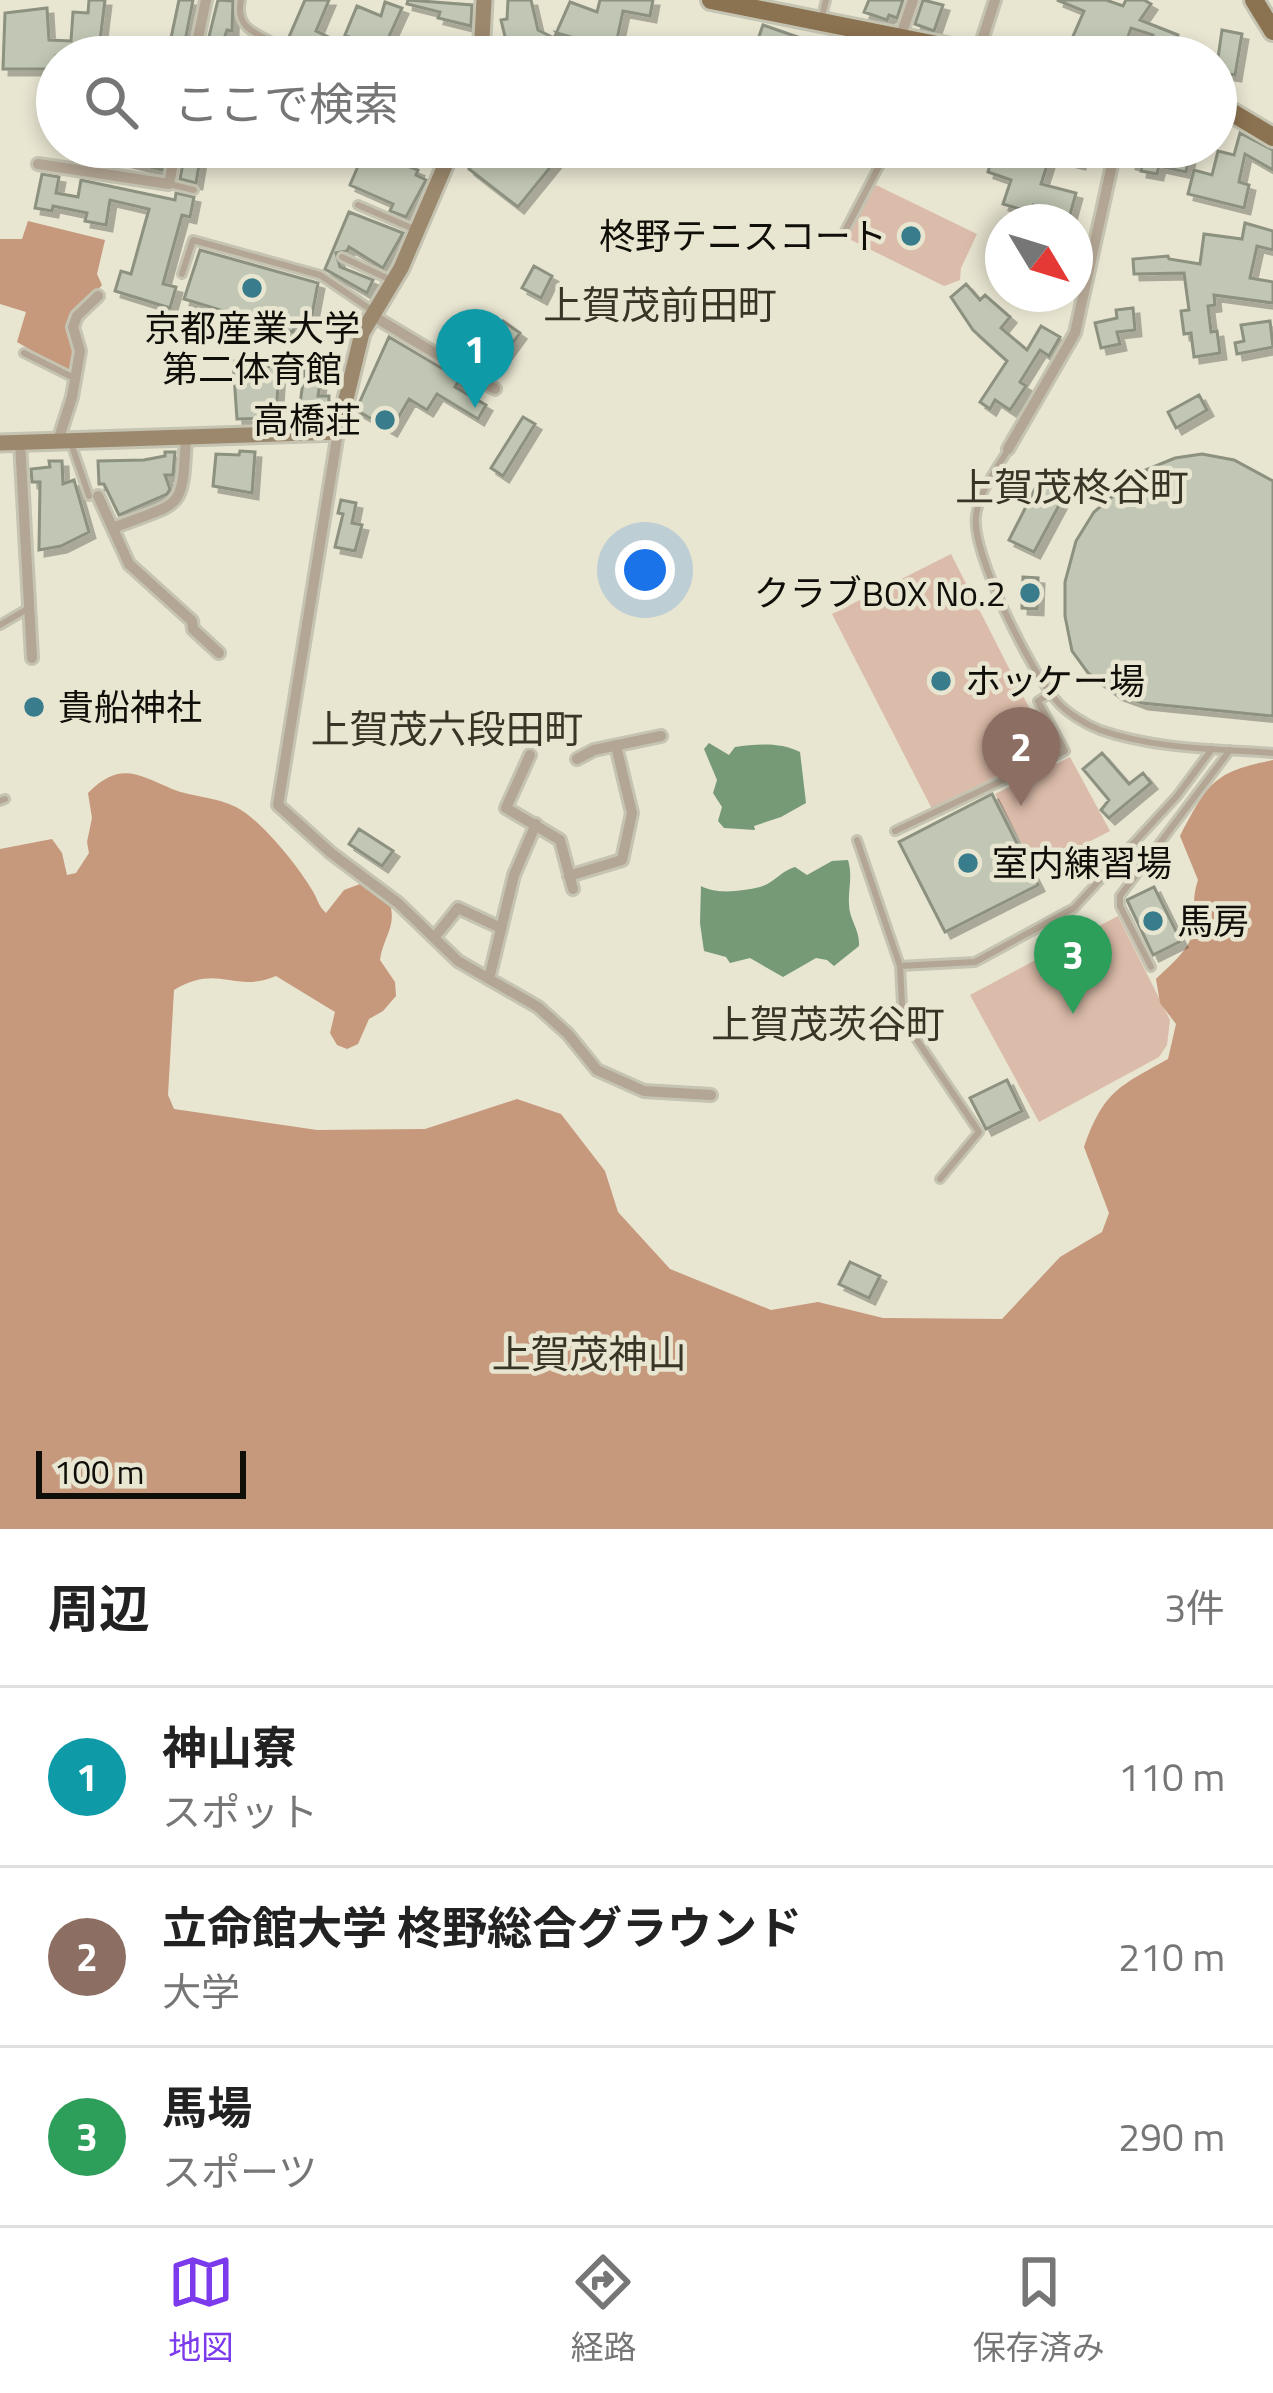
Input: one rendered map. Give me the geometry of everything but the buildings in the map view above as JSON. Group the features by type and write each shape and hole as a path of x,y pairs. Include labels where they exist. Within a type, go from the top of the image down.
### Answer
{"main road":[{"path":"711,0 889,36"},
{"path":"1254,0 1273,31"},
{"path":"1237,116 1273,137"}],"street":[{"path":"198,36 206,0"},
{"path":"482,36 484,0"},
{"path":"901,36 913,0"},
{"path":"990,36 995,0"},
{"path":"64,168 169,184 172,168"},
{"path":"444,168 356,355 338,432 278,805 398,903 458,961 538,1007 597,1070 644,1091 711,1095"},
{"path":"1008,449 1075,333 1111,168"},
{"path":"64,441 80,351 74,327 77,316 98,296"},
{"path":"374,315 495,389"},
{"path":"0,443 338,432"},
{"path":"112,528 175,503 183,492 186,436"},
{"path":"20,442 32,658"},
{"path":"94,496 129,564 219,653"},
{"path":"577,759 662,736"},
{"path":"569,876 622,860 632,812 616,746"},
{"path":"530,755 506,808 560,840 573,890"},
{"path":"489,979 514,874 536,824"},
{"path":"434,938 458,908 501,928"}],"lane":[{"path":"242,0 241,21 258,36"},
{"path":"820,23 826,0"},
{"path":"843,235 878,168"},
{"path":"169,184 194,190"},
{"path":"358,205 417,231"},
{"path":"182,274 193,240 320,275 374,315"},
{"path":"342,257 394,281"},
{"path":"24,353 75,379"},
{"path":"64,441 94,496"},
{"path":"1008,449 980,501 976,540 1003,606 1051,693 1077,718 1101,730 1160,745 1273,753"},
{"path":"0,625 29,608"},
{"path":"895,831 1065,751 1038,701 1051,693"},
{"path":"900,966 976,962 1074,908 1177,796 1212,749"},
{"path":"1151,967 1120,906 1120,896 1230,750"},
{"path":"856,840 900,966 902,1004 917,1040 979,1132 940,1179"}],"shaded area":[{"name":"柊野テニスコート","path":"876,185 977,234 960,280 944,286 845,237"},
{"path":"28,221 105,240 97,274 102,285 75,316 78,352 74,375 17,342 26,312 0,304 0,239 22,239"},
{"name":"ホッケー場","path":"951,554 1050,749 932,809 832,614"},
{"path":"709,743 729,755 735,747 760,745 800,752 806,803 754,826 755,830 724,828 718,821 722,807 713,793 717,780 704,749"},
{"path":"1070,757 1110,831 1036,869 995,794"},
{"path":"1273,760 1273,1529 0,1529 0,849 52,839 62,853 67,875 76,873 89,853 88,793 99,783 128,773 236,807 278,844 326,913 344,890 360,884 389,901 391,925 380,960 395,982 396,996 369,1019 358,1044 347,1049 337,1045 330,1033 335,1012 276,976 248,982 203,979 174,990 168,1095 174,1109 317,1130 425,1129 517,1099 561,1114 605,1171 618,1212 670,1269 771,1310 818,1302 883,1318 1002,1319 1060,1257 1102,1232 1109,1213 1084,1147 1115,1092 1168,1059 1176,1024 1160,1003 1156,979 1191,938 1198,880 1180,836 1214,783 1237,769"},
{"path":"848,860 849,910 859,946 834,966 816,958 783,977 750,958 730,963 726,957 704,951 701,886 746,890 795,867 807,875 832,861"},
{"path":"1118,916 1170,1020 1167,1045 1159,1057 1039,1122 970,995"}],"place":[{"name":"柊野テニスコート","path":"911,236"},
{"name":"京都産業大学 第二体育館","path":"252,288"},
{"name":"神山寮","path":"475,408"},
{"name":"高橋荘","path":"385,420"},
{"name":"クラブBOX No.2","path":"1030,593"},
{"name":"ホッケー場","path":"941,681"},
{"name":"貴船神社","path":"34,707"},
{"name":"立命館大学 柊野総合グラウンド","path":"1021,806"},
{"name":"室内練習場","path":"968,863"},
{"name":"馬房","path":"1153,921"},
{"name":"馬場","path":"1073,1014"}],"district":[{"name":"上賀茂前田町","path":"660,305"},
{"name":"上賀茂柊谷町","path":"1072,487"},
{"name":"上賀茂六段田町","path":"447,729"},
{"name":"上賀茂茨谷町","path":"828,1024"},
{"name":"上賀茂神山","path":"589,1354"}]}
